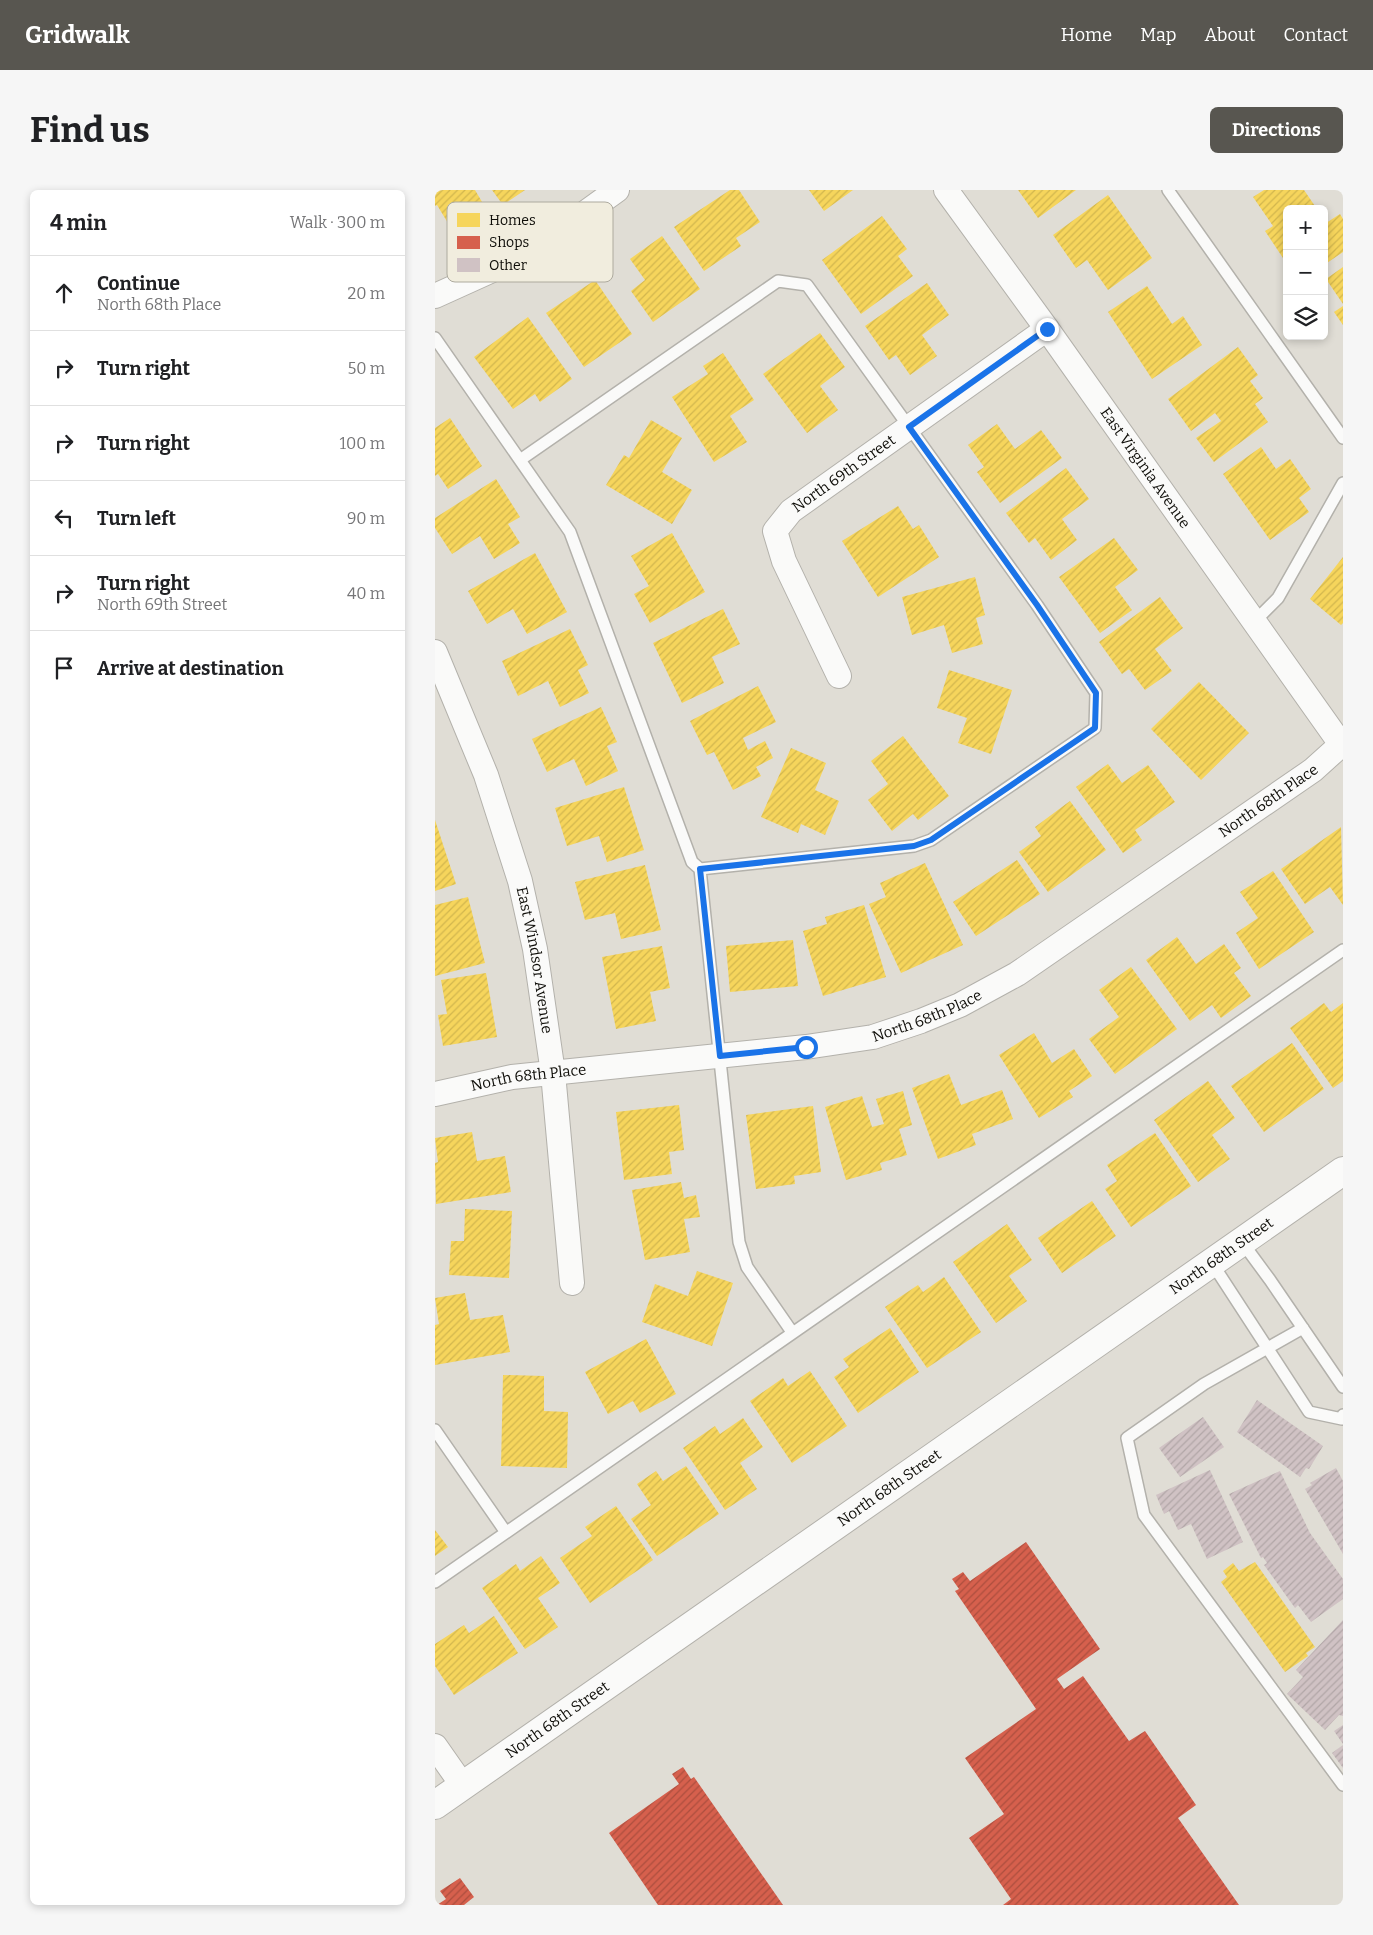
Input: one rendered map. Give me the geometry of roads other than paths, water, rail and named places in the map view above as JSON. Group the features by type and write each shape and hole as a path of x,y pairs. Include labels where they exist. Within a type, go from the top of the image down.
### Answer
{"street":[{"path":"600,202 617,190"},
{"name":"East Virginia Avenue","path":"946,190 1342,745"},
{"path":"435,296 466,282"},
{"name":"North 69th Street","path":"839,676 784,560 775,531 791,511 1047,329"},
{"name":"East Windsor Avenue","path":"435,652 486,775 520,880 535,950 553,1073 572,1283"},
{"name":"North 68th Place","path":"435,1094 512,1077 806,1047 873,1037 921,1021 987,992 1017,974 1313,770 1342,745"},
{"name":"North 68th Street","path":"435,1805 1343,1171"},
{"path":"435,1746 463,1786"}],"lane":[{"path":"1168,190 1343,438"},
{"path":"521,460 778,281 807,285 1037,605 1096,693 1095,728 931,840 914,846 700,869"},
{"path":"435,338 570,532 692,862 700,869 739,1242 747,1266 792,1332"},
{"path":"1255,622 1278,598 1343,483"},
{"path":"435,1582 1343,950"},
{"path":"1242,1242 1343,1387"},
{"path":"1212,1263 1309,1412 1342,1419 1343,1415"},
{"path":"1303,1328 1204,1384 1127,1438 1143,1515 1343,1785"},
{"path":"435,1430 505,1532"}]}
